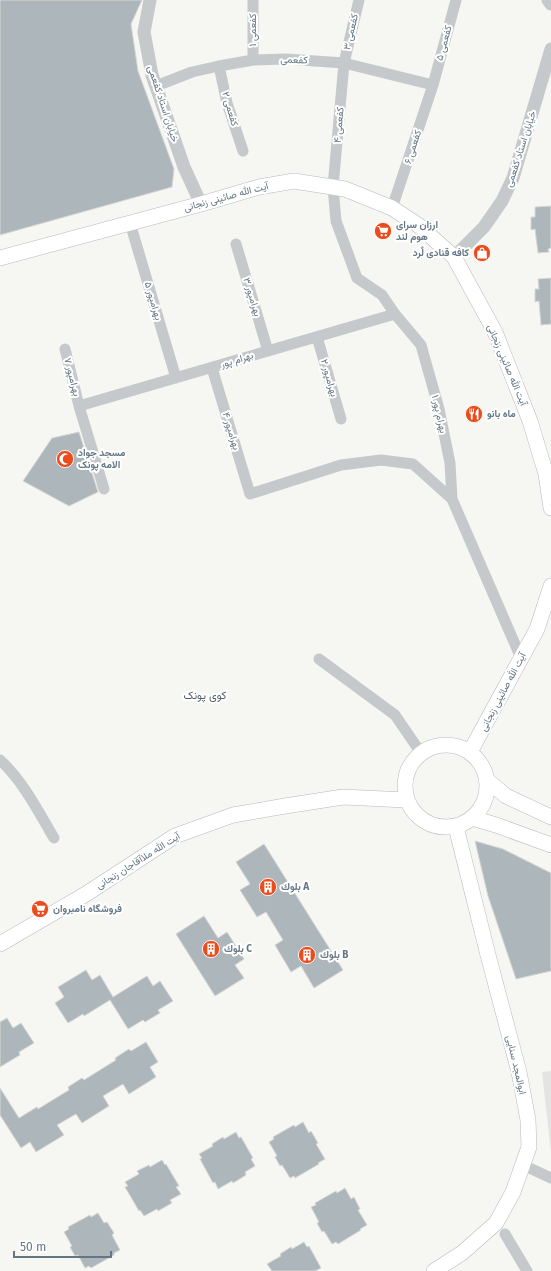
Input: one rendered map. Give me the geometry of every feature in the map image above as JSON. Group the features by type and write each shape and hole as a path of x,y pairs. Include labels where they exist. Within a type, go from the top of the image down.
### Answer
{"main road":[{"name":"آیت الله صائینی زنجانی","path":"0,258 259,187 294,181 345,189 392,208 418,225 454,257 495,332 530,421 546,474 551,508"},
{"name":"آیت الله صائینی زنجانی","path":"470,752 537,628 551,586"},
{"path":"440,745 461,747 470,752 478,760 487,780 487,790 480,810 465,824 456,827 436,827 417,817 406,800 404,783 409,766 421,753 440,745"},
{"path":"487,780 506,796 551,817"},
{"name":"آیت الله ملاآقاجان زنجانی","path":"0,944 86,894 175,836 186,831 233,816 343,797 406,800"},
{"path":"472,818 551,845"},
{"name":"ابوالمجد سنایی","path":"434,1271 462,1253 496,1223 513,1192 529,1147 528,1120 519,1072 456,827"}],"street":[{"name":"خیابان استاد کفعمی","path":"150,0 144,32 146,50 152,75 184,167 201,204"},
{"name":"کفعمی ۱","path":"253,0 253,60"},
{"name":"کفعمی ۳","path":"344,63 359,0"},
{"name":"کفعمی ۵","path":"433,85 456,0"},
{"path":"548,0 551,4"},
{"name":"خیابان استاد کفعمی","path":"454,257 484,227 502,201 513,178 551,48"},
{"name":"کفعمی","path":"156,86 192,72 219,66 253,60 286,59 344,63 433,85"},
{"name":"کفعمی ۴","path":"333,187 344,63"},
{"name":"کفعمی ۲","path":"219,66 227,103 243,151"},
{"name":"کفعمی ۶","path":"392,208 433,85"},
{"name":"بهرام پور ۱","path":"333,187 336,221 357,278 382,295 395,314 421,345 444,432 450,463 452,499 521,658"},
{"name":"بهرامپور ۵","path":"130,223 176,378"},
{"name":"بهرامپور ۳","path":"236,244 268,351"},
{"name":"بهرام پور","path":"79,406 395,314"},
{"name":"بهرامپور ۲","path":"317,337 341,419"},
{"name":"بهرامپور ۷","path":"65,349 79,406 104,489"},
{"name":"بهرامپور ۴","path":"212,368 250,494 341,464 381,460 413,464 452,499"},
{"path":"319,659 395,715 421,753"},
{"path":"0,760 8,767 30,797 54,838"},
{"path":"523,1165 551,1178"},
{"path":"505,1234 527,1271"}],"shaded area":[{"path":"551,1071 551,1153 542,1072"}],"building":[{"path":"0,0 142,0 131,24 138,71 174,169 172,187 0,235"},
{"path":"551,206 551,248 548,249 549,252 538,253 535,229 531,230 531,217 535,217 535,207"},
{"path":"551,278 551,324 541,325 539,301 535,302 535,289 539,289 538,279"},
{"name":"مسجد جواد الامه پونک","path":"79,432 98,492 69,506 23,481 52,438"},
{"path":"475,841 503,849 551,873 551,971 516,979 488,896"},
{"path":"264,844 343,970 314,988 301,966 291,972 275,945 283,940 266,912 257,917 240,890 250,884 236,862"},
{"name":"بلوك C","path":"204,916 218,938 227,932 244,959 235,965 244,978 215,996 176,934"},
{"path":"86,970 92,980 100,975 113,997 147,976 153,986 160,981 173,1001 158,1010 160,1013 145,1022 143,1020 128,1029 110,1000 84,1016 83,1014 68,1023 55,1003 64,997 58,987"},
{"path":"7,1018 13,1028 21,1023 34,1043 19,1052 20,1055 0,1067 0,1022"},
{"path":"146,1042 158,1062 150,1067 156,1077 129,1094 123,1084 103,1096 109,1106 82,1123 76,1114 57,1125 64,1135 36,1152 30,1142 21,1148 0,1115 0,1088 19,1118 37,1107 38,1109 69,1090 68,1087 82,1078 84,1080 116,1060 115,1058 129,1049 131,1051"},
{"path":"303,1122 309,1133 311,1131 318,1143 316,1144 325,1159 295,1178 294,1176 290,1178 282,1165 280,1166 275,1157 277,1156 269,1142 274,1139 273,1137 294,1125 295,1127"},
{"path":"236,1132 239,1138 241,1137 253,1158 251,1159 255,1166 245,1172 246,1175 233,1183 232,1181 218,1189 215,1182 213,1183 200,1159 202,1158 199,1154 213,1146 212,1144 223,1137 224,1139"},
{"path":"162,1160 179,1186 176,1187 181,1194 170,1200 172,1203 158,1211 157,1209 144,1216 140,1210 139,1211 125,1187 128,1186 125,1182 139,1174 137,1171 149,1165 150,1167"},
{"path":"345,1188 351,1199 354,1197 360,1209 358,1210 367,1225 338,1244 336,1242 332,1244 324,1231 322,1232 317,1223 319,1222 311,1207 316,1205 315,1203 336,1191 337,1193"},
{"path":"98,1213 104,1223 107,1222 114,1233 112,1235 120,1250 91,1268 89,1266 85,1268 78,1255 75,1256 70,1247 72,1246 64,1232 69,1229 68,1227 90,1215 91,1217"},
{"path":"304,1242 307,1247 309,1246 321,1268 315,1271 272,1271 267,1264 281,1256 280,1254 291,1247 292,1249"}],"place":[{"name":"ارزان سرای هوم لند","path":"383,231"},
{"name":"کافه قنادی لٌرد","path":"482,253"},
{"name":"ماه بانو","path":"474,414"},
{"name":"مسجد جواد الامه پونک","path":"65,459"},
{"name":"بلوك A","path":"268,887"},
{"name":"فروشگاه نامبروان","path":"40,909"},
{"name":"بلوك C","path":"211,949"},
{"name":"بلوك B","path":"307,955"}],"district":[{"name":"کوی پونک","path":"205,695"}]}
